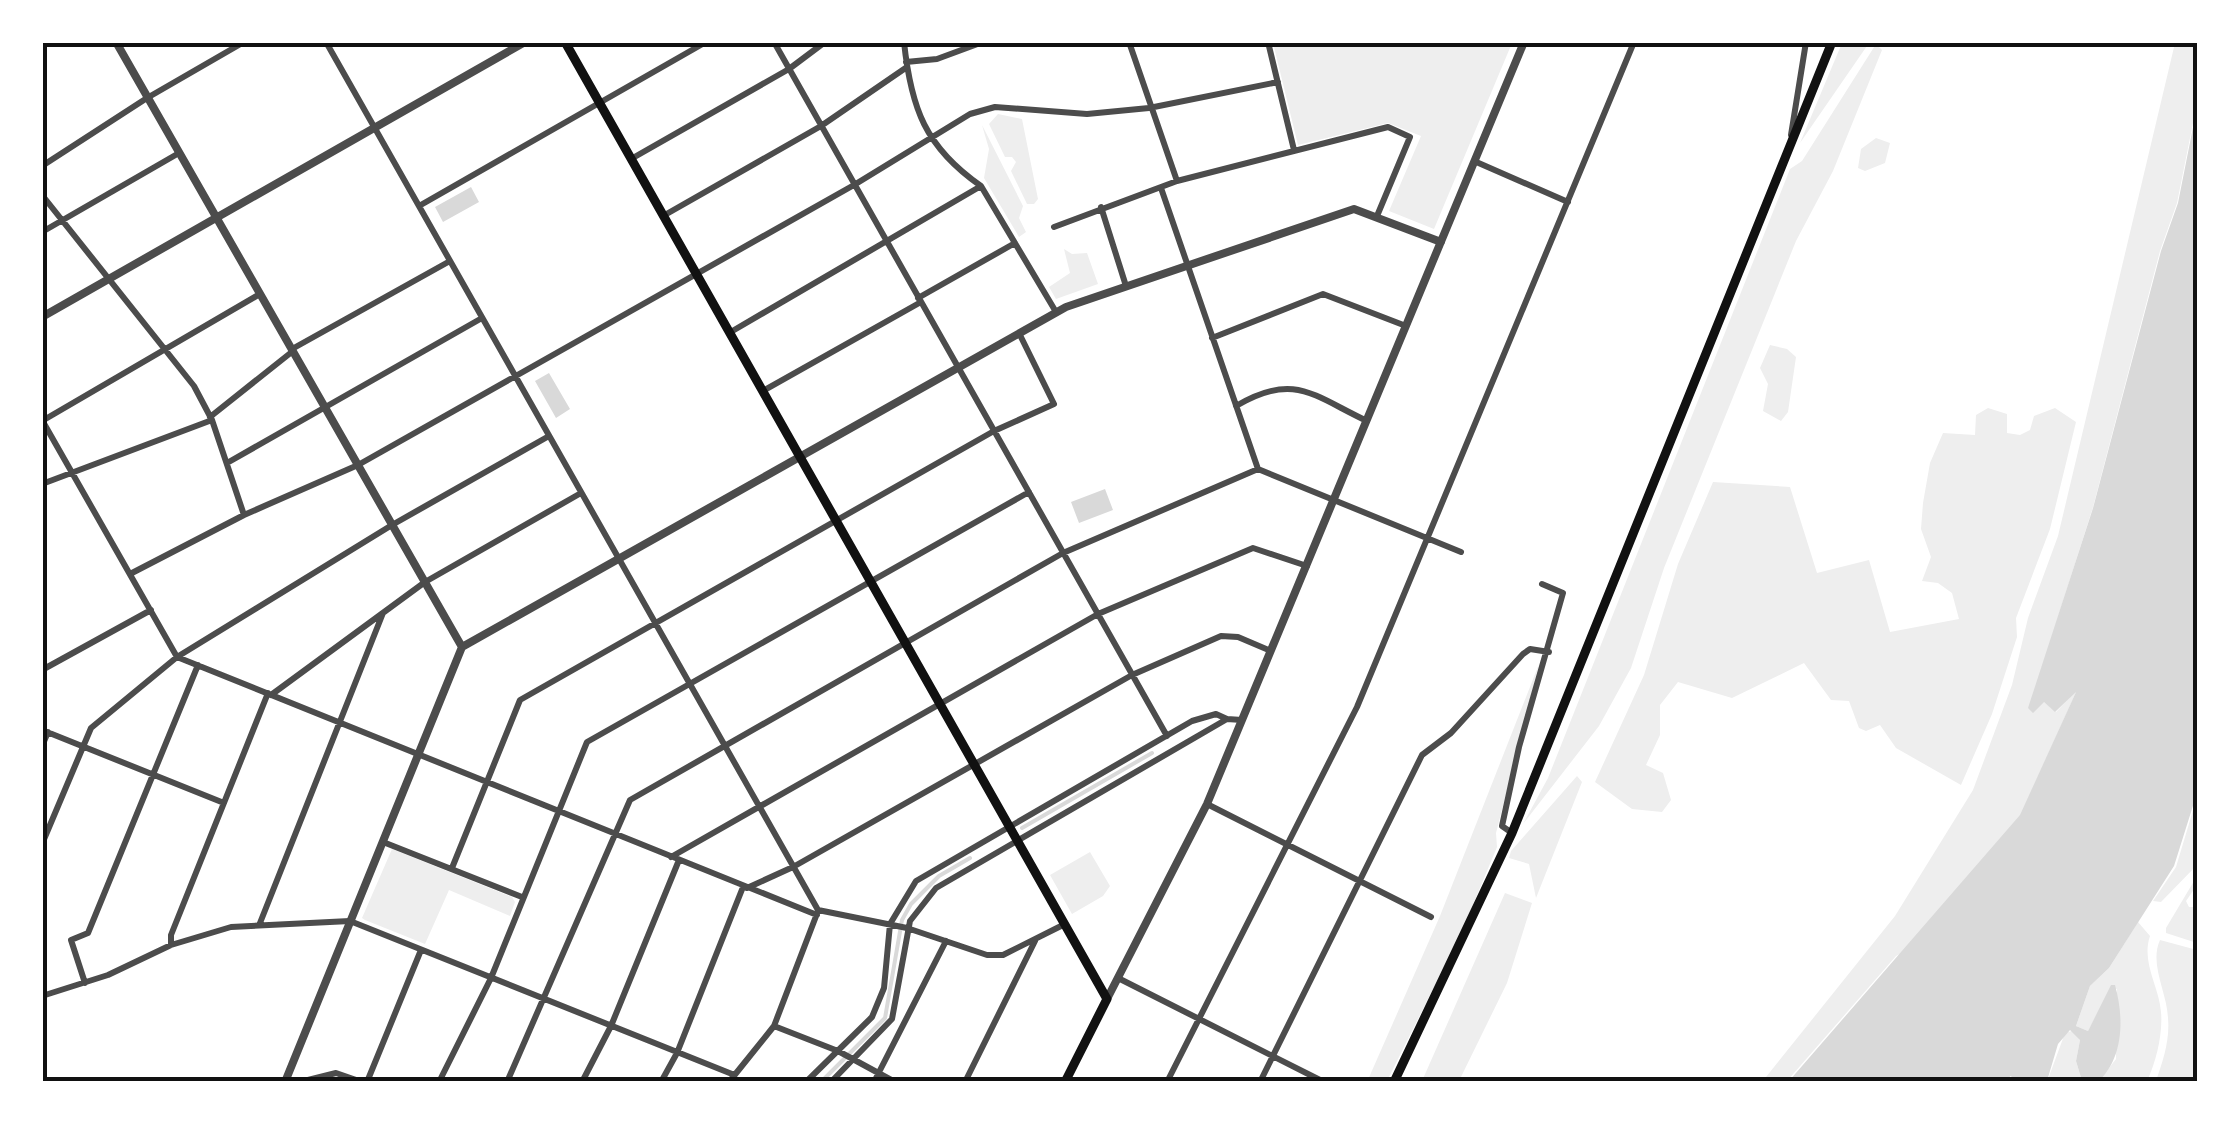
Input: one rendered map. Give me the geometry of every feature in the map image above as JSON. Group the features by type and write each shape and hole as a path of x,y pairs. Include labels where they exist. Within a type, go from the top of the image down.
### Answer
{"main road":[{"path":"565,42 1108,1000 1065,1082"},
{"path":"1394,1082 1512,832 1832,42"}],"street":[{"path":"116,42 462,647"},
{"path":"42,166 244,42"},
{"path":"42,996 85,983 171,945 260,923 350,921 730,1078 774,1026 817,912 326,42"},
{"path":"42,317 297,168 376,129 524,42"},
{"path":"419,206 706,42"},
{"path":"774,42 1167,736"},
{"path":"631,159 788,69 826,42"},
{"path":"904,42 914,111 960,172 981,186 1056,312"},
{"path":"663,216 821,126 906,65 937,59 983,42"},
{"path":"1129,42 1178,182"},
{"path":"1268,42 1294,150"},
{"path":"1108,1000 1207,804 1524,42"},
{"path":"1167,1082 1358,707 1634,42"},
{"path":"1789,151 1806,42"},
{"path":"130,574 244,514 358,465 516,378 970,114 995,107 1087,114 1149,108 1278,82"},
{"path":"1054,226 1178,182 1388,127 1410,137 1377,216"},
{"path":"42,232 180,153"},
{"path":"1474,162 1568,202"},
{"path":"730,333 981,186"},
{"path":"1160,188 1258,469"},
{"path":"42,195 194,386 211,418 244,514"},
{"path":"1101,207 1126,286"},
{"path":"286,1082 462,647 1056,312 1348,210 1377,216 1441,242"},
{"path":"762,392 1015,243"},
{"path":"42,484 211,418 292,350 450,261"},
{"path":"260,294 43,421 178,656 745,887 817,912 906,928 972,952 1003,956 1065,924"},
{"path":"1212,338 1323,294 1406,326"},
{"path":"226,463 482,318"},
{"path":"452,868 520,700 994,431 1054,404 1019,333"},
{"path":"1236,406 1272,387 1293,387 1367,421"},
{"path":"42,844 91,728 178,656 392,525 549,436"},
{"path":"508,1082 630,800 1064,553 1258,469 1461,552"},
{"path":"439,1082 490,978 587,742 1029,492"},
{"path":"171,945 224,802 270,694 424,582 581,493"},
{"path":"582,1082 611,1026 675,858 1098,614 1253,548 1308,567"},
{"path":"1512,832 1502,826 1519,747 1563,592 1542,584"},
{"path":"42,670 151,610"},
{"path":"260,923 383,612"},
{"path":"661,1082 677,1053 745,887 793,867 1132,675 1221,636 1238,637 1272,651"},
{"path":"1260,1082 1422,755 1451,732 1523,654 1530,649 1549,652"},
{"path":"85,983 72,940 88,933 198,665"},
{"path":"806,1082 864,1028 879,1002 891,925 916,882 1167,736 1216,714 1243,720"},
{"path":"831,1082 892,1019 906,928 914,912 936,888 1227,719"},
{"path":"42,746 45,731 224,802"},
{"path":"1207,804 1431,917"},
{"path":"383,842 522,897"},
{"path":"874,1082 946,941"},
{"path":"964,1082 1035,941"},
{"path":"300,1082 336,1073 364,1082 421,950"},
{"path":"1118,978 1324,1082"},
{"path":"774,1026 839,1052 895,1082"}],"shaded area":[{"path":"1273,43 1512,43 1434,229 1389,211 1421,136 1388,123 1298,145"},
{"path":"1842,43 1869,43 1800,143"},
{"path":"2175,43 2197,43 2197,103 2177,203 2160,251 2093,507 2029,708 2033,712 2043,701 2056,712 2077,690 2015,828 1913,947 1896,956 1787,1081 1762,1082 1895,916 1973,790 2012,685 2028,618 2058,536"},
{"path":"1876,44 1882,50 1833,171 1796,241 1664,568 1631,668 1599,726 1523,824 1548,778 1790,169 1802,161"},
{"path":"2197,107 2197,793 2174,866 2109,968 2090,986 2076,1026 2088,1031 2111,985 2115,985 2120,1036 2113,1060 2099,1081 2082,1081 2076,1061 2080,1040 2070,1030 2058,1044 2047,1081 2014,1081 2011,1076 2002,1082 1789,1081 2020,815 2076,692 2055,712 2044,702 2033,713 2028,708 2093,508 2161,251 2178,203"},
{"path":"998,114 1022,119 1038,199 1034,204 1027,204 1011,171 1016,162 1005,157 989,124"},
{"path":"982,125 1023,206 1019,218 1026,232 1019,237 984,178 989,149"},
{"path":"1876,138 1890,143 1885,163 1865,171 1858,168 1861,149"},
{"path":"471,187 479,202 443,222 435,207"},
{"path":"1064,249 1072,254 1087,253 1098,284 1056,299 1049,287 1070,273"},
{"path":"1770,345 1787,349 1796,357 1788,412 1781,421 1763,411 1768,384 1760,368"},
{"path":"549,373 570,409 556,418 535,381"},
{"path":"1988,408 2007,414 2007,433 2020,435 2030,430 2034,416 2055,408 2076,422 2050,529 2016,618 2017,637 1992,714 1961,785 1896,748 1880,725 1866,731 1859,728 1849,701 1831,700 1804,663 1732,698 1678,682 1660,705 1660,735 1646,765 1663,773 1671,800 1662,812 1632,809 1595,782 1644,675 1678,564 1713,482 1790,487 1817,573 1869,560 1890,632 1959,619 1952,593 1938,583 1922,581 1931,557 1921,529 1923,503 1930,463 1943,433 1975,435 1976,415"},
{"path":"1105,489 1113,510 1079,523 1071,502"},
{"path":"1539,664 1496,833 1497,847 1462,931 1387,1081 1367,1082 1440,916"},
{"path":"1577,776 1582,782 1536,898 1529,864 1509,858 1511,851"},
{"path":"2197,797 2197,865 2161,902 2153,901 2176,867"},
{"path":"392,849 512,897 515,902 510,916 449,890 425,944 365,920 362,918"},
{"path":"1090,852 1110,886 1103,896 1072,914 1050,875"},
{"path":"2197,876 2197,885 2186,901 2189,907 2197,907 2197,943 2166,933 2166,928"},
{"path":"1505,893 1532,903 1507,983 1459,1081 1422,1081"},
{"path":"2138,922 2150,936 2149,965 2161,1012 2158,1048 2147,1081 2099,1081 2116,1059 2117,989 2111,988 2088,1031 2076,1026 2090,986 2109,968"},
{"path":"2160,940 2197,950 2197,1081 2156,1081 2168,1026 2156,959"},
{"path":"2075,1030 2080,1040 2076,1061 2082,1081 2047,1082 2065,1033"}],"waterway":[{"path":"1022,828 1152,753"},
{"path":"821,1082 885,1018 902,920 911,904 939,876 970,858"}]}
